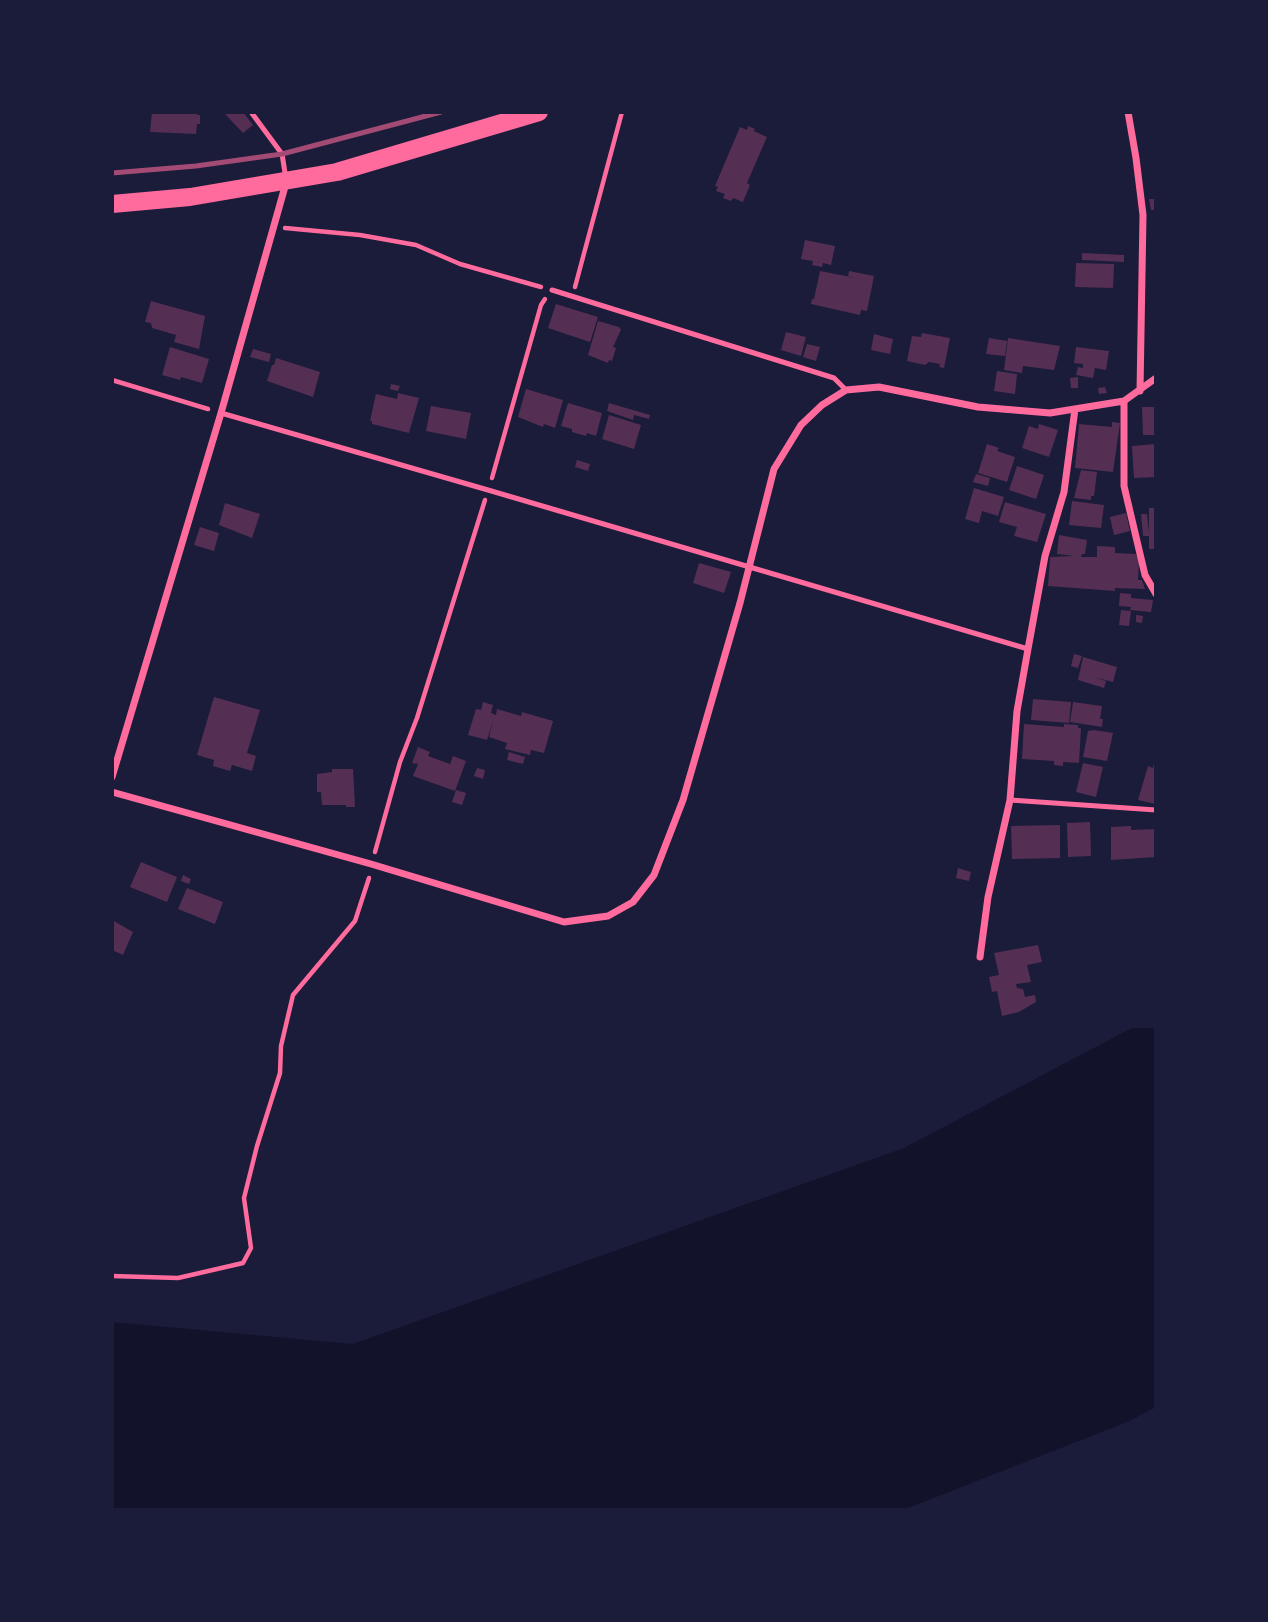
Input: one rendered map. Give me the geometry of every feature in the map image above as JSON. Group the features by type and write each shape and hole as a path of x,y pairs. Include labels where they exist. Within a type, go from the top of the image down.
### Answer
{"highway":[{"path":"112,204 190,197 337,172 539,112"}],"street":[{"path":"1128,112 1143,215 1140,391"},
{"path":"112,777 221,413 286,182"},
{"path":"112,792 371,864 564,922 608,916 633,902 654,875 683,800 774,469 801,425 822,405 846,390 879,387 978,407 1050,413 1124,401 1156,378"},
{"path":"1124,401 1124,486 1145,575 1156,594"},
{"path":"980,957 988,897 1010,800 1017,711 1045,556 1064,492 1075,409"}],"lane":[{"path":"251,112 282,154 286,182"},
{"path":"552,290 834,377 846,390"},
{"path":"221,413 1028,649"},
{"path":"1010,800 1156,810"}],"path":[{"path":"572,297 622,112"},
{"path":"112,1276 178,1278 243,1263 251,1248 244,1198 280,1073 281,1046 293,995 355,921 368,888 371,864 400,762 417,719 488,490 541,305 552,290 460,264 416,245 360,235 274,227"},
{"path":"112,380 221,413"}],"shaded area":[{"path":"1132,1028 1156,1028 1156,1407 1127,1422 903,1510 112,1510 112,1322 353,1344 904,1148"}],"building":[{"path":"152,112 197,112 197,115 200,115 200,124 197,124 196,134 150,132"},
{"path":"223,112 243,112 253,125 243,133"},
{"path":"748,126 767,137 747,183 750,185 743,202 733,198 731,201 723,198 725,194 716,191 718,187 715,186 740,127 747,130"},
{"path":"1149,199 1156,199 1156,210 1151,210"},
{"path":"805,240 835,246 831,265 812,265 813,261 801,259"},
{"path":"1082,253 1124,255 1124,262 1082,260"},
{"path":"1076,263 1114,264 1113,288 1075,287"},
{"path":"820,271 856,278 848,276 849,271 874,276 867,311 861,310 860,315 811,304"},
{"path":"151,301 205,316 199,349 174,342 176,335 152,328 151,323 145,322"},
{"path":"556,304 598,317 590,342 548,328"},
{"path":"598,321 621,330 613,347 616,348 612,361 609,360 608,363 588,355"},
{"path":"786,332 806,337 801,356 781,350"},
{"path":"922,333 950,338 944,368 939,367 940,364 929,362 925,365 907,361 912,336 921,337"},
{"path":"874,334 893,339 890,354 871,350"},
{"path":"989,338 1007,341 1005,356 986,354"},
{"path":"1008,338 1060,346 1054,370 1023,366 1022,373 1004,370"},
{"path":"807,344 820,347 816,361 803,357"},
{"path":"170,347 209,359 202,383 162,375"},
{"path":"1076,347 1109,351 1106,370 1095,368 1093,378 1076,375 1078,367 1083,368 1083,364 1074,363"},
{"path":"253,349 271,354 269,362 250,357"},
{"path":"276,358 320,372 313,397 267,381"},
{"path":"997,371 1017,374 1015,394 994,391"},
{"path":"1078,377 1078,388 1071,388 1070,378"},
{"path":"391,384 400,386 398,391 390,389"},
{"path":"1105,387 1107,393 1099,394 1098,388"},
{"path":"526,389 563,400 555,428 544,424 543,427 518,417"},
{"path":"398,393 419,398 409,433 372,424 370,421 376,394 397,399"},
{"path":"568,403 602,413 596,436 572,432 572,429 561,426"},
{"path":"609,403 650,415 649,419 634,415 633,420 607,411"},
{"path":"431,406 471,413 466,439 426,431"},
{"path":"1142,407 1156,407 1156,435 1143,435"},
{"path":"609,415 641,425 634,449 602,439"},
{"path":"1112,422 1120,423 1113,472 1075,468 1079,424 1112,427"},
{"path":"1039,424 1058,430 1049,457 1022,448 1029,426 1038,429"},
{"path":"987,444 999,448 997,451 1015,457 1007,482 978,473"},
{"path":"1156,444 1156,477 1134,478 1132,446"},
{"path":"577,460 590,464 588,471 575,467"},
{"path":"1017,466 1044,475 1036,499 1009,490"},
{"path":"1081,470 1097,472 1091,500 1074,498"},
{"path":"976,474 990,478 988,486 973,482"},
{"path":"974,488 1004,497 998,516 982,511 979,523 965,519"},
{"path":"1072,501 1104,505 1101,528 1069,525"},
{"path":"1005,502 1046,514 1037,542 1014,536 1017,527 999,522"},
{"path":"225,503 260,514 252,538 219,525"},
{"path":"1149,508 1156,508 1156,549 1149,549 1149,536 1143,536 1141,514 1147,514 1149,533"},
{"path":"1126,513 1130,531 1114,535 1110,517"},
{"path":"200,527 219,533 214,551 194,545"},
{"path":"1059,535 1087,540 1085,554 1081,557 1097,557 1097,546 1115,547 1115,553 1136,554 1139,561 1138,580 1142,580 1145,589 1115,588 1115,591 1048,586 1050,557 1074,556 1057,554"},
{"path":"699,563 731,572 724,593 693,583"},
{"path":"1120,593 1131,594 1131,598 1153,600 1151,612 1119,606"},
{"path":"1121,610 1131,611 1129,626 1119,625"},
{"path":"1136,615 1143,616 1142,623 1136,622"},
{"path":"1074,654 1082,656 1078,668 1071,666"},
{"path":"1083,657 1117,667 1113,682 1094,677 1106,681 1104,688 1078,680"},
{"path":"214,697 260,710 247,753 256,756 252,771 232,765 230,771 213,766 214,760 197,755"},
{"path":"1033,699 1071,702 1069,723 1031,720"},
{"path":"483,702 493,705 491,713 496,715 497,709 521,716 522,712 553,721 544,753 531,750 530,755 505,749 507,743 489,737 493,721 487,740 468,735 476,709 481,710"},
{"path":"1073,702 1102,706 1102,727 1070,722"},
{"path":"1024,724 1064,727 1064,724 1078,725 1078,728 1081,728 1079,763 1063,762 1063,766 1054,765 1054,761 1022,759"},
{"path":"1088,731 1113,733 1107,761 1083,757"},
{"path":"418,747 430,752 428,756 450,764 453,756 466,761 455,791 413,776 418,764 412,763"},
{"path":"509,752 525,757 523,764 507,760"},
{"path":"1155,759 1156,804 1138,800 1148,766 1153,768"},
{"path":"1083,763 1103,767 1096,797 1076,792"},
{"path":"477,768 485,770 483,779 474,776"},
{"path":"332,769 353,769 355,807 322,805 321,792 317,792 317,774 332,772"},
{"path":"456,790 466,793 462,805 452,802"},
{"path":"1090,822 1091,856 1068,857 1067,823"},
{"path":"1060,825 1060,858 1012,859 1011,826"},
{"path":"1131,826 1131,830 1156,829 1156,857 1111,860 1111,827"},
{"path":"141,862 177,877 167,902 130,887"},
{"path":"958,868 971,872 969,881 956,878"},
{"path":"183,875 191,879 189,884 181,881"},
{"path":"187,888 223,902 215,924 178,909"},
{"path":"112,920 133,932 123,955 112,950"},
{"path":"1038,945 1042,962 1027,965 1031,982 1016,984 1017,988 1023,989 1025,997 1035,995 1036,1002 1019,1012 1002,1016 997,991 992,992 989,977 999,975 994,953"}],"railway":[{"path":"112,173 196,166 282,154 441,112"}]}
